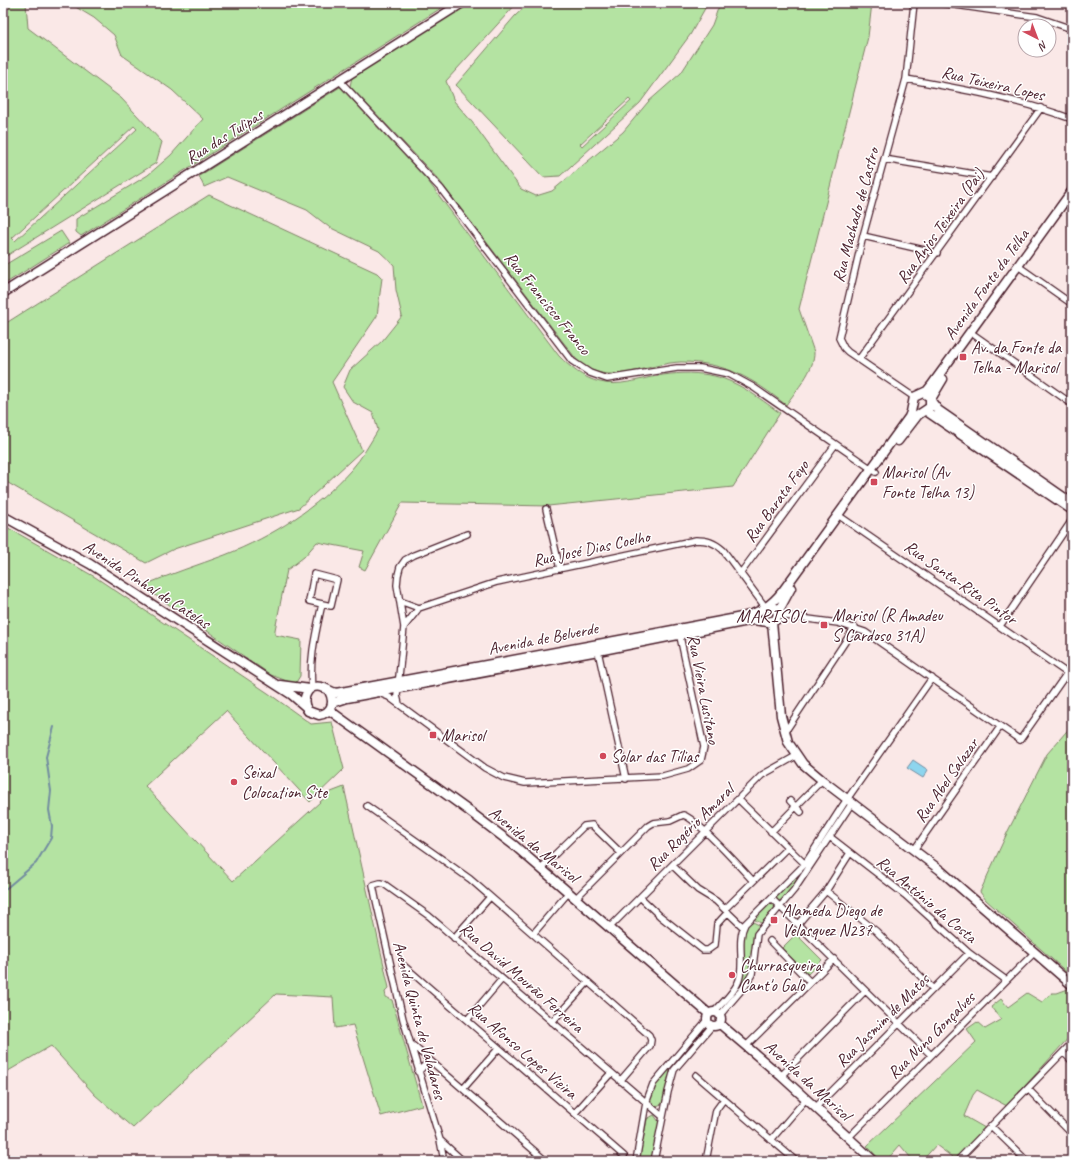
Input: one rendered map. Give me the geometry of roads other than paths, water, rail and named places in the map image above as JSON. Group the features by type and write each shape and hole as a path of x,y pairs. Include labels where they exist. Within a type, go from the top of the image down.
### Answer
{"main road":[{"name":"Rua das Tulipas","path":"3,293 462,3"},
{"name":"Avenida Fonte da Telha","path":"778,613 786,596 909,417 913,400 931,386 972,334 1071,198"},
{"name":"Avenida Fonte da Telha","path":"873,471 915,418 930,407 931,400 937,387 972,334"},
{"path":"923,392 928,395 938,410 1072,503"},
{"path":"913,400 916,410 924,411 1072,510"},
{"name":"Avenida Pinhal de Catelas","path":"3,516 90,564 292,695 306,707"},
{"name":"Avenida Fonte da Telha","path":"766,608 782,592 840,517"},
{"path":"769,622 776,620 778,613 774,607 766,608 762,616 769,622 781,716 785,732 796,756 809,770 940,870 1072,986"},
{"name":"Avenida de Belverde","path":"272,683 283,686 311,688 321,687 336,693 398,685 598,651 742,617 766,608"},
{"name":"Avenida de Belverde","path":"306,707 311,713 319,715 347,698 378,692 398,685 679,632 753,620 769,622"},
{"path":"306,707 304,697 311,688"},
{"path":"329,691 332,697 331,707"},
{"name":"Avenida da Marisol","path":"331,707 469,811 541,868 781,1076 874,1161"}],"street":[{"name":"Rua Machado de Castro","path":"913,400 844,348 840,343 839,332 863,236 906,78 914,3"},
{"path":"942,3 1037,17 1072,29"},
{"name":"Rua Teixeira Lopes","path":"906,78 977,92 1042,108 1072,119"},
{"name":"Rua Francisco Franco","path":"340,80 441,189 572,360 590,373 607,379 677,368 700,368 730,374 754,387 873,471"},
{"name":"Rua Anjos Teixeira (Pai)","path":"859,360 1042,108"},
{"path":"884,159 992,177"},
{"path":"863,236 938,253"},
{"path":"1020,268 1072,304"},
{"path":"972,334 1072,404"},
{"name":"Rua Barata Feyo","path":"740,574 835,445"},
{"path":"546,509 560,569"},
{"name":"Rua Santa-Rita Pintor","path":"840,517 1067,673"},
{"path":"1000,626 1072,520"},
{"path":"399,704 398,685 404,627 397,586 398,574 405,560 467,534"},
{"name":"Rua José Dias Coelho","path":"419,608 497,582 696,540 706,540 716,544 723,550 766,608"},
{"path":"314,574 337,580 331,606 322,604 309,600 314,574"},
{"path":"400,602 419,608 404,627"},
{"path":"311,688 310,673 313,650 322,604"},
{"path":"778,613 855,628 865,632 1020,740 1072,666"},
{"path":"785,732 855,628"},
{"name":"Rua Vieira Lusitano","path":"378,692 399,704 485,768 504,778 525,783 663,776 688,769 701,760 704,747 679,632"},
{"path":"598,651 626,779"},
{"path":"654,1161 662,1116 674,1070 714,1018 740,980 741,937 743,927 748,920 805,864 850,801 932,678"},
{"name":"Rua Abel Salazar","path":"914,850 1000,726"},
{"name":"Rua Rogério Amaral","path":"610,927 765,772 796,756"},
{"path":"771,832 822,780"},
{"path":"738,799 805,864"},
{"path":"790,801 801,812"},
{"path":"636,1161 646,1103 657,1078 750,978 754,969 756,934 781,907 807,872 830,837 850,801"},
{"path":"367,806 457,870 649,1035 652,1040 648,1048 620,1081"},
{"path":"576,898 650,824 670,821 682,815 689,818 705,832 753,881"},
{"path":"541,868 584,826 592,825 621,853"},
{"name":"Rua António da Costa","path":"830,837 905,895 969,953 1006,980"},
{"path":"640,897 660,916 703,950 708,950 715,945 717,924 726,910 787,848"},
{"path":"798,924 826,891 850,853"},
{"path":"672,865 698,890 726,910 743,927"},
{"name":"Rua David Mourão Ferreira","path":"373,884 380,883 387,886 429,916 662,1116"},
{"name":"Avenida Quinta de Valadares","path":"373,884 396,993 418,1072 440,1140 444,1161"},
{"path":"826,891 882,936 933,989"},
{"path":"533,934 569,892"},
{"path":"454,938 490,897"},
{"path":"771,898 931,1055"},
{"path":"770,941 810,982"},
{"name":"Rua Jasmim de Matos","path":"816,1107 834,1087 969,953"},
{"name":"Rua Nuno Gonçalves","path":"849,1137 1034,953"},
{"path":"746,1046 834,959"},
{"name":"Rua Afonso Lopes Vieira","path":"403,964 624,1156"},
{"path":"467,1020 502,979"},
{"path":"552,1022 588,982"},
{"path":"781,1076 865,990"},
{"path":"410,1043 546,1161"},
{"path":"957,1161 1072,1043"},
{"path":"463,1089 499,1048"},
{"path":"1064,1052 1072,1061"},
{"path":"418,1072 424,1066 432,1063"},
{"path":"575,1113 611,1073"},
{"path":"696,1074 796,1161"},
{"path":"1028,1089 1072,1134"},
{"path":"707,1161 716,1110 724,1099"},
{"path":"771,1140 806,1099"},
{"path":"991,1126 1027,1161"},
{"path":"440,1140 463,1161"},
{"path":"532,1161 538,1154"}],"water":[{"path":"913,760 928,770 923,778 907,768"}],"waterway":[{"path":"3,891 36,863 51,838 52,826 49,810 51,791 46,757 54,727"}],"place":[{"name":"Av. da Fonte da Telha - Marisol","path":"963,357"},
{"name":"Marisol (Av Fonte Telha 13)","path":"874,482"},
{"name":"Marisol (R Amadeu S Cardoso 31A)","path":"824,625"},
{"name":"Marisol","path":"433,735"},
{"name":"Solar das Tílias","path":"603,756"},
{"name":"Seixal Colocation Site","path":"234,782"},
{"name":"Alameda Diego de Velasquez N237","path":"774,920"},
{"name":"Churrasqueira Cant'o Galo","path":"732,975"}],"district":[{"name":"MARISOL","path":"772,616"}]}
